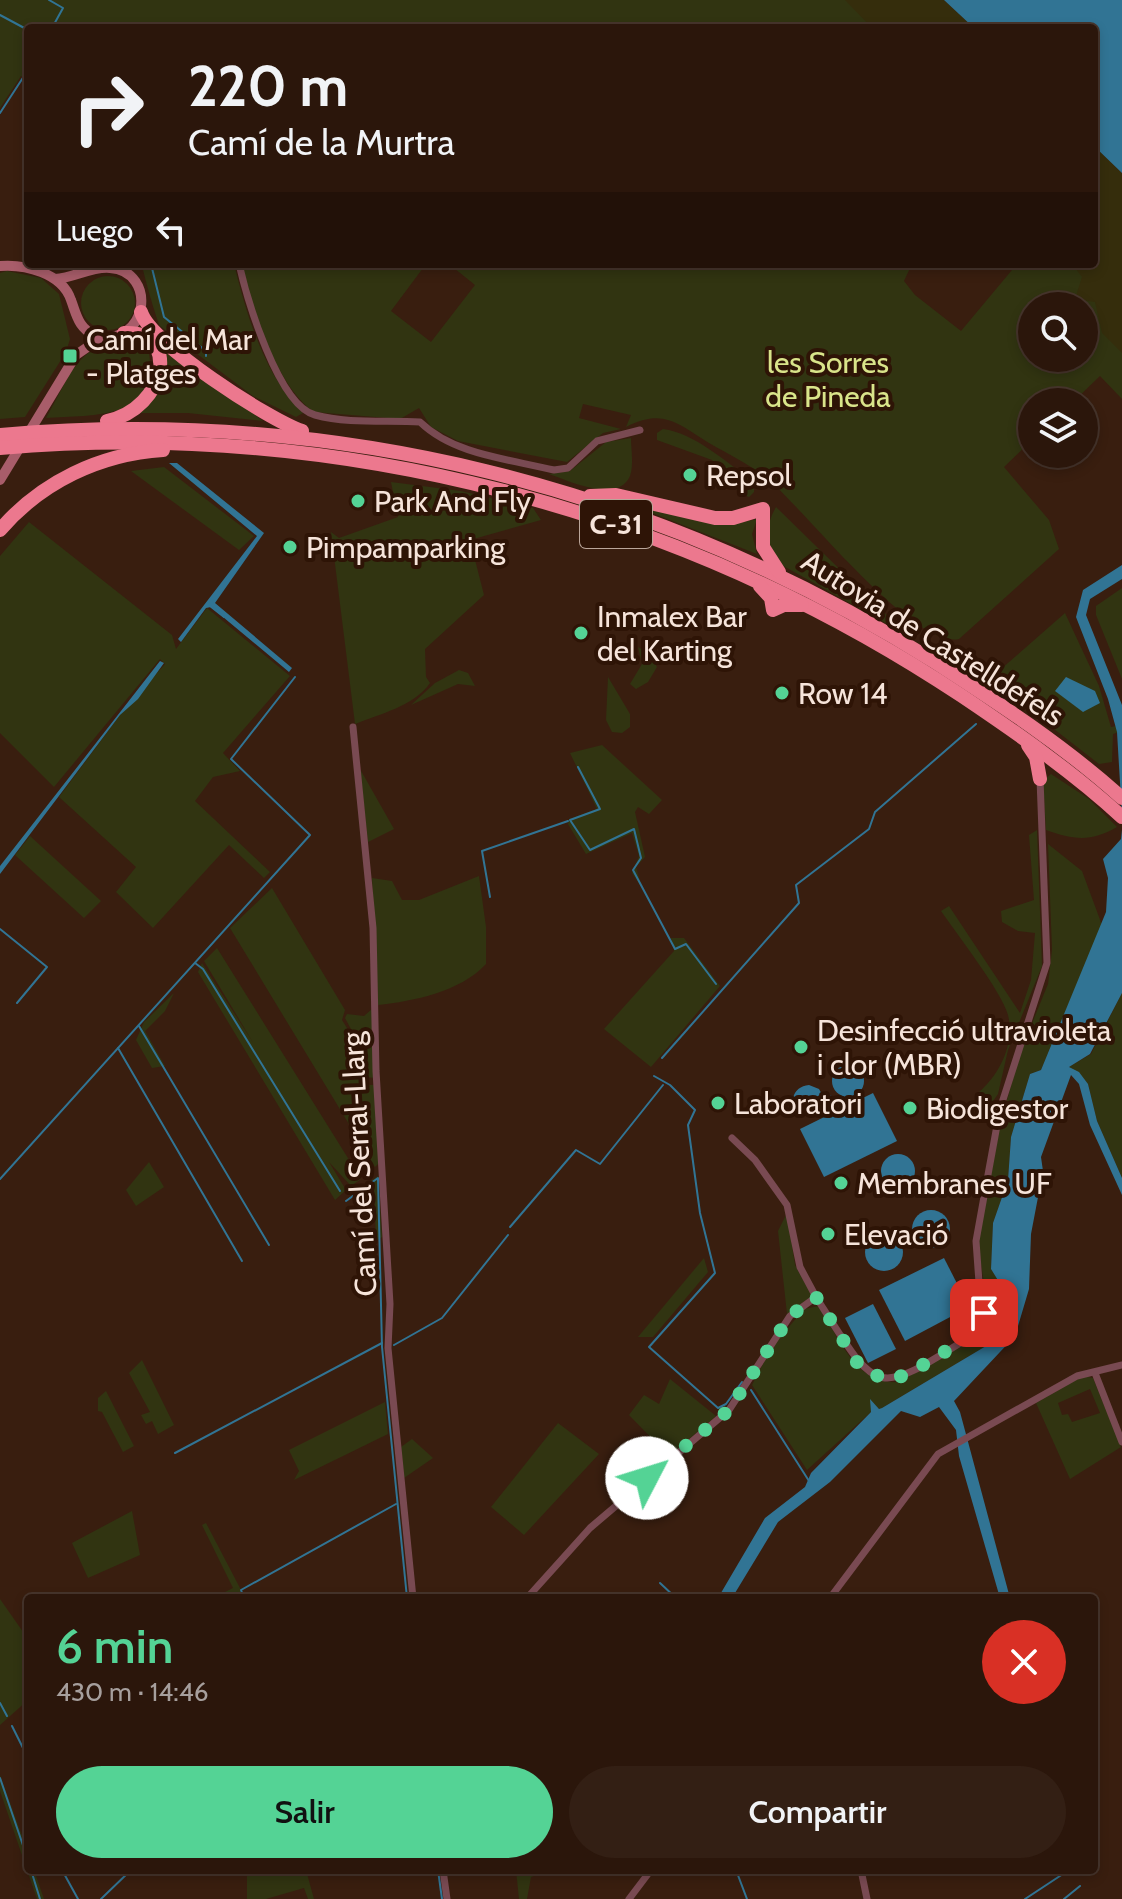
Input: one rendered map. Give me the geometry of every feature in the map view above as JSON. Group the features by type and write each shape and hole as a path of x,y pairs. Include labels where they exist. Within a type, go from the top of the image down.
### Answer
{"highway":[{"path":"141,312 154,333 248,405 293,428 331,441"},
{"path":"81,428 131,413 143,405 155,386 159,361 153,343 138,334 124,333"},
{"name":"Autovia de Castelldefels","path":"0,435 81,428 188,428 331,441 445,461 581,497 681,530 779,574 865,619 984,694 1119,805"},
{"name":"Autovia de Castelldefels","path":"0,448 133,441 218,445 364,462 490,487 652,535 751,577 901,656 1017,733 1074,779 1119,805"},
{"path":"0,530 42,491 89,466 136,453 218,445"},
{"path":"581,497 616,495 715,518 733,518 763,509 763,547 779,574"},
{"path":"1017,733 1034,753 1040,779 1053,770 1074,779"}],"main road":[{"path":"0,266 24,268"},
{"path":"3,475 76,355 80,339 72,302 55,279 29,268"},
{"path":"55,279 110,268 129,275 141,294 141,312 133,327 124,333 102,337 76,355"},
{"path":"72,302 77,284 87,274"},
{"path":"77,320 89,333 102,337"}],"street":[{"path":"240,268 261,332 288,390 297,404 316,415 420,422 431,432 462,447 554,470 568,468 597,441 640,430"},
{"name":"Camí del Serral-Llarg","path":"353,727 373,928 376,1071 390,1304 388,1348 413,1594"},
{"path":"732,1138 755,1160 787,1205 800,1267 860,1367 886,1380 918,1368 976,1333 982,1324 976,1241 1000,1109 1047,963 1040,779"},
{"path":"531,1594 590,1528 729,1410 790,1316 816,1297"},
{"path":"833,1594 915,1480 938,1454 955,1441 977,1435 1048,1390 1077,1376 1122,1365"},
{"path":"1095,1373 1122,1442"},
{"path":"444,1874 447,1899"},
{"path":"629,1899 648,1874"},
{"path":"862,1874 867,1899"}],"green space":[{"path":"0,0 849,0 872,24 24,24 24,78 21,76 0,108"},
{"path":"143,268 235,268 251,324 267,363 289,398 303,413 296,417 253,396 160,326"},
{"name":"les Sorres de Pineda","path":"242,268 423,268 391,311 431,342 475,285 454,268 910,268 904,281 915,295 961,331 1014,268 1078,268 1091,292 1018,292 1018,372 1098,372 1098,306 1122,351 1122,399 1100,376 1088,388 1018,388 1018,454 1004,467 1049,520 1059,549 959,639 939,636 916,623 862,576 764,476 669,420 650,419 626,427 631,415 583,404 579,418 621,429 603,433 567,462 458,441 431,427 419,408 400,419 314,412 288,384 267,344"},
{"path":"7,271 41,278 59,294 70,339 66,352 25,417 0,419 0,273"},
{"path":"108,276 127,284 135,303 127,322 108,330 89,322 81,303 89,284"},
{"path":"131,340 148,349 150,372 146,389 136,401 103,414 46,418 70,375 86,355 112,343"},
{"path":"157,341 263,421 188,413 140,413 155,395 161,380"},
{"path":"663,429 687,436 711,450 754,483 754,492 749,497 739,493 712,460 657,440 657,433"},
{"path":"631,438 630,476 624,484 615,488 592,488 549,474 570,471 606,442"},
{"path":"164,467 254,536 239,550 131,471"},
{"path":"391,482 461,491 533,508 541,520 470,540 484,595 425,649 426,677 430,683 406,703 355,724 331,532 339,538 398,517"},
{"path":"619,500 733,524 757,519 752,534 757,554"},
{"path":"776,507 907,635 778,563 768,542 770,521"},
{"path":"29,522 172,635 176,649 207,608 290,676 223,753 240,771 213,777 195,801 270,872 264,878 229,845 153,928 116,892 136,867 59,797 120,715 165,664 160,659 54,787 0,733 0,556"},
{"path":"1122,588 1122,679 1096,615 1096,606"},
{"path":"1065,613 1099,686 1111,727 1122,725 1122,731 1113,734 1112,762 1099,764 1014,698 1014,692 993,676"},
{"path":"638,647 650,654 657,667 648,682 636,689 630,684 642,664"},
{"path":"459,670 468,673 475,686 458,684 411,705 435,683"},
{"path":"608,677 630,714 630,727 622,733 612,732 606,720"},
{"path":"602,745 662,800 649,814 638,807 635,812 645,857 636,867 642,888 632,873 639,856 632,833 586,854 568,824 569,819 597,809 570,753"},
{"path":"360,769 394,829 368,842"},
{"path":"1051,774 1089,799 1117,827 1082,838 1046,830 1043,781"},
{"path":"1037,830 1042,966 1008,1050 998,1094 989,1107 979,1092 987,1085 1004,1057 1010,1026 1008,1015 988,978 941,911 949,906 1020,1013 1031,980 1035,933 1018,931 1002,922 1001,911 1034,900 1029,835"},
{"path":"30,836 101,901 84,918 15,855"},
{"path":"1048,844 1082,871 1102,925 1041,1070 1030,1074 1011,1137 1008,1180 993,1223 991,1269 999,1282 1001,1295 986,1346 882,1408 879,1409 871,1401 871,1412 807,1470 752,1385 771,1348 804,1309 819,1306 850,1357 871,1376 883,1381 898,1382 984,1327 988,1312 978,1243 1001,1122 1020,1053 1048,984 1052,950"},
{"path":"479,876 486,927 486,964 463,982 436,994 378,1005 372,878 392,881 402,900 419,900"},
{"path":"272,888 345,1010 342,1020 357,1044 365,1072 366,1057 345,1018 347,1014 364,1016 372,1009 375,1078 366,1077 369,1085 375,1085 380,1162 375,1167 230,928"},
{"path":"671,938 684,938 720,986 651,1067 604,1029 674,951"},
{"path":"217,948 361,1179 351,1186 329,1162 346,1190 335,1200 198,972 202,963 254,1044 204,961"},
{"path":"174,993 165,1011 145,1031 165,1066 152,1068 136,1040 144,1022"},
{"path":"1122,993 1122,1178 1097,1121 1088,1084 1069,1067 1091,1054"},
{"path":"149,1162 164,1187 136,1206 126,1190"},
{"path":"378,1176 382,1237 376,1241 374,1187 358,1196 359,1189"},
{"path":"787,1213 795,1265 812,1296 787,1314 778,1231"},
{"path":"704,1258 708,1272 653,1337 638,1337"},
{"path":"142,1360 174,1425 158,1434 152,1421 146,1424 141,1415 150,1412 129,1373"},
{"path":"1083,1376 1093,1378 1121,1447 1070,1479 1036,1403","holes":["1090,1389 1100,1413 1072,1422 1068,1414 1062,1415 1058,1403"]},
{"path":"670,1379 716,1416 669,1456 629,1415 644,1395 659,1404"},
{"path":"106,1391 134,1446 123,1452 102,1412 98,1411 98,1398"},
{"path":"385,1402 388,1434 294,1480 299,1471 289,1450"},
{"path":"558,1423 599,1454 524,1535 491,1507"},
{"path":"412,1439 433,1458 404,1478 401,1447"},
{"path":"132,1511 140,1555 88,1578 72,1543"},
{"path":"206,1523 241,1594 221,1594 233,1588 202,1525"},
{"path":"0,1599 24,1633 24,1704 0,1725"},
{"path":"0,1775 24,1841 24,1861 0,1791"},
{"path":"28,1874 35,1874 44,1899 37,1899"},
{"path":"247,1874 307,1874 314,1899 308,1899 304,1888 266,1899 247,1899"},
{"path":"516,1874 540,1874 531,1877 527,1899 519,1899"}],"sand":[{"path":"845,0 944,0 970,24 868,24"},
{"path":"1098,150 1122,173 1122,353 1102,333 1098,292 1077,292 1082,277 1075,268 1098,268"}],"water":[{"path":"944,0 1122,0 1122,173 1098,150 1098,24 970,24"},
{"path":"169,463 177,463 264,533 215,603 292,668 289,672 211,607 206,608 181,642 178,639 257,536"},
{"path":"1122,565 1122,579 1090,599 1086,615 1122,705 1122,816 1117,732 1108,699 1076,617 1083,590"},
{"path":"160,661 164,663 138,699 120,715 0,874 0,866"},
{"path":"1066,677 1095,691 1100,703 1083,712 1055,691"},
{"path":"1122,830 1122,993 1090,1054 1069,1067 1079,1072 1088,1084 1097,1121 1122,1178 1122,1195 1090,1125 1079,1084 1071,1075 1041,1157 1043,1171 1031,1234 1029,1289 1015,1336 954,1401 960,1412 1009,1594 999,1594 959,1456 956,1430 939,1407 920,1417 901,1411 830,1482 778,1522 734,1594 720,1594 765,1518 805,1487 811,1473 871,1412 870,1399 879,1409 882,1408 986,1346 1001,1295 999,1282 991,1269 993,1223 1008,1180 1011,1137 1030,1074 1041,1070 1106,912 1108,878 1103,859 1121,839"},
{"path":"848,1065 859,1070 864,1081 859,1092 848,1097 837,1092 832,1081 837,1070"},
{"path":"803,1086 819,1089 824,1098 831,1095 837,1105 830,1109 825,1100 815,1115 800,1115 794,1106 794,1096"},
{"path":"873,1093 897,1141 824,1177 800,1129"},
{"path":"898,1154 910,1159 915,1171 910,1183 898,1188 886,1183 881,1171 886,1159"},
{"path":"931,1210 945,1215 950,1229 945,1243 931,1248 917,1243 912,1229 917,1215"},
{"path":"884,1233 898,1238 903,1252 898,1266 884,1271 870,1266 865,1252 870,1238"},
{"path":"944,1258 969,1307 905,1341 879,1290"},
{"path":"873,1304 896,1349 868,1363 845,1318"}],"waterway":[{"path":"49,0 63,8 54,24"},
{"path":"0,15 24,28"},
{"path":"0,113 24,76"},
{"path":"152,268 164,317 206,351 206,356"},
{"path":"210,606 224,617"},
{"path":"0,1179 310,835 231,759 295,677"},
{"path":"662,1058 799,903 796,885 869,829 875,812 976,724"},
{"path":"578,767 600,809 570,820 590,850 634,829 641,858 633,870 675,949 686,944 716,984"},
{"path":"490,897 482,851 568,821"},
{"path":"0,929 47,967 17,1003"},
{"path":"195,963 203,969 340,1191"},
{"path":"139,1026 269,1245"},
{"path":"118,1048 242,1261"},
{"path":"654,1076 670,1085 695,1110 688,1125 700,1213 715,1273 649,1347 718,1408 726,1404 742,1382"},
{"path":"510,1227 576,1150 600,1164 663,1085"},
{"path":"346,1201 378,1178 382,1347 407,1594"},
{"path":"394,1345 442,1318 508,1235"},
{"path":"175,1453 382,1343"},
{"path":"751,1390 809,1481"},
{"path":"242,1594 241,1590 396,1504"},
{"path":"660,1583 672,1594"},
{"path":"0,1703 7,1716"},
{"path":"12,1726 24,1750"},
{"path":"0,1778 24,1848"},
{"path":"32,1874 40,1899"},
{"path":"64,1874 78,1899"},
{"path":"101,1899 127,1874"},
{"path":"439,1874 442,1899"},
{"path":"738,1874 747,1899"},
{"path":"1025,1899 1063,1874"},
{"path":"1064,1899 1080,1886"}],"place":[{"name":"Camí del Mar - Platges","path":"70,356"},
{"name":"Repsol","path":"690,475"},
{"name":"Park And Fly","path":"358,501"},
{"name":"Pimpamparking","path":"290,547"},
{"name":"Inmalex Bar del Karting","path":"581,633"},
{"name":"Row 14","path":"782,693"},
{"name":"Desinfecció ultravioleta i clor (MBR)","path":"801,1047"},
{"name":"Laboratori","path":"718,1103"},
{"name":"Biodigestor","path":"910,1108"},
{"name":"Membranes UF","path":"841,1183"},
{"name":"Elevació","path":"828,1234"}],"route":[{"path":"647,1478 729,1410 769,1343 790,1316 816,1297 860,1367 886,1380 906,1375 976,1333 984,1313"}]}
